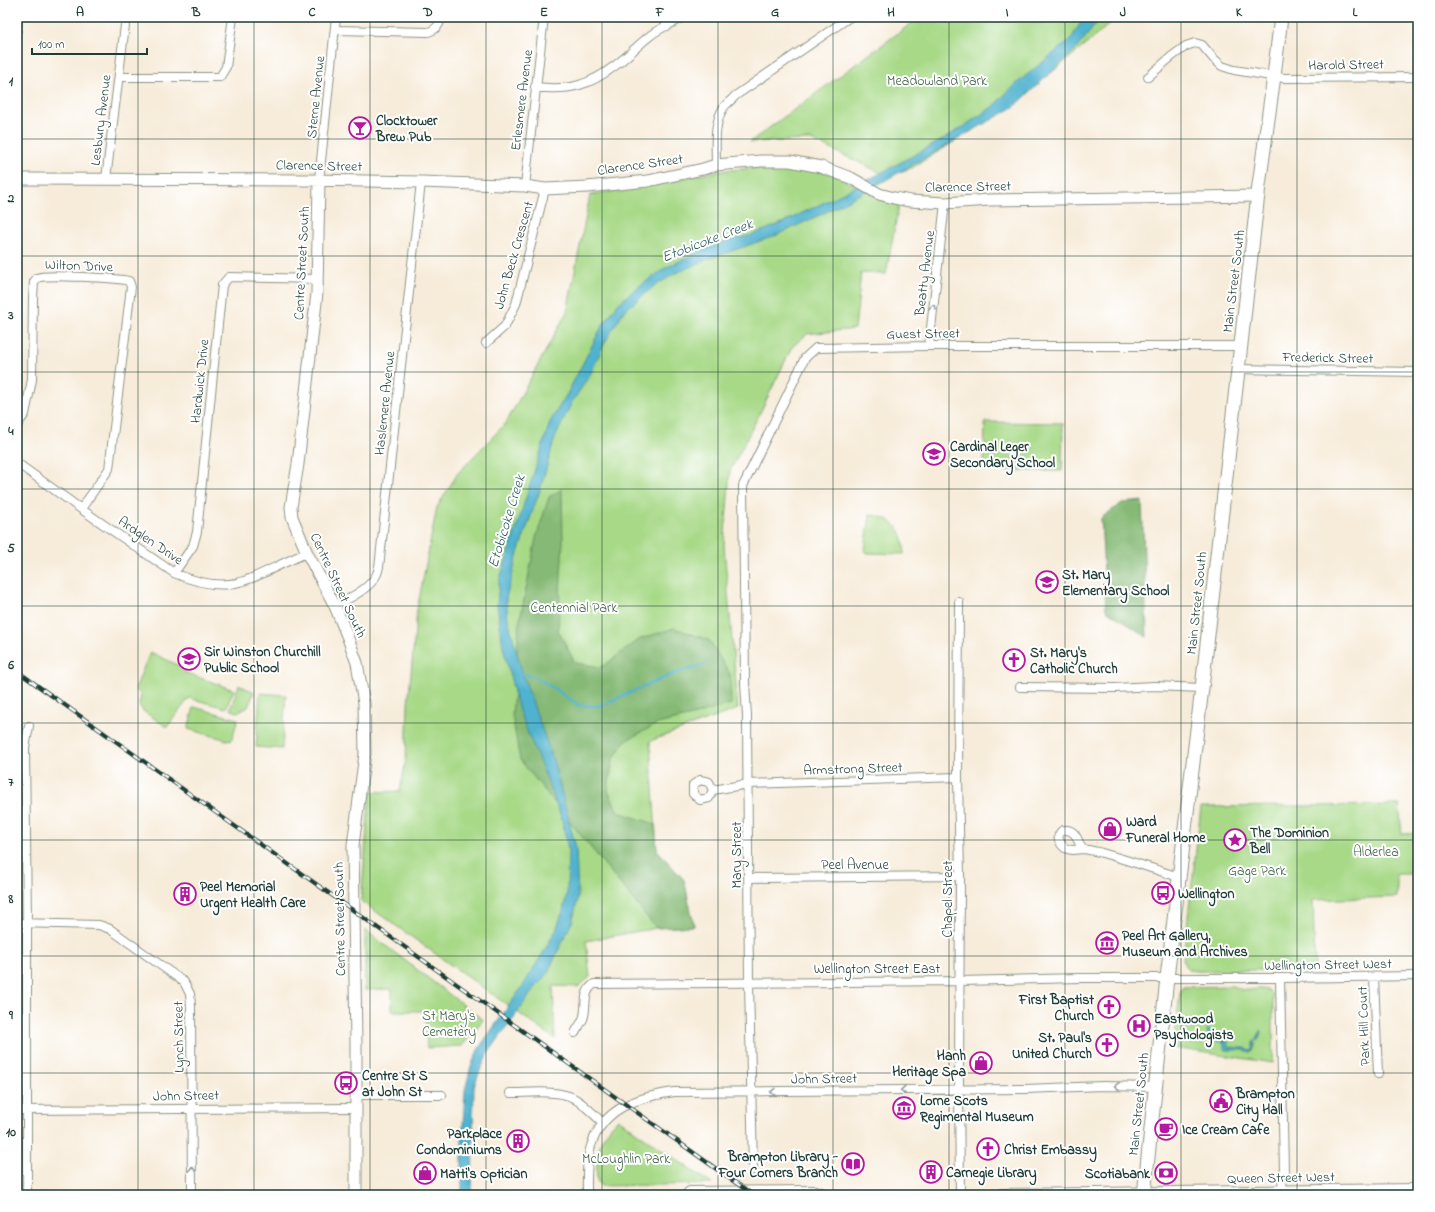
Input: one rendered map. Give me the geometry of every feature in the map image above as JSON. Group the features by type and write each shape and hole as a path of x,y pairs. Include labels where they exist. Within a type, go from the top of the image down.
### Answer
{"main road":[{"name":"Main Street South","path":"1144,1194 1167,978 1202,688 1258,196 1281,17"},
{"path":"688,1195 690,1193 816,1192 823,1195"},
{"name":"Queen Street West","path":"1002,1195 1416,1192"}],"street":[{"path":"17,30 18,17"},
{"name":"Lesbury Avenue","path":"106,179 126,17"},
{"path":"119,77 220,77 226,67 233,17"},
{"name":"Sterne Avenue","path":"320,180 336,30 336,17"},
{"path":"336,30 428,32 433,31 437,27 441,22 441,17"},
{"name":"Erlesmere Avenue","path":"525,186 544,17"},
{"path":"663,17 668,26"},
{"path":"535,87 548,88 579,86 592,81 616,65 652,34 683,17"},
{"path":"716,166 716,131 724,108 735,96 850,17"},
{"name":"Harold Street","path":"1148,77 1170,57 1186,46 1195,43 1202,45 1222,66 1234,70 1284,78 1418,77"},
{"name":"Clarence Street","path":"17,179 320,180 525,186 545,189 587,187 648,181 704,170 716,166 761,161 790,161 822,167 851,178 879,194 910,201 945,203 990,200 1258,196"},
{"name":"Centre Street South","path":"320,180 318,279 298,464 291,507 292,517 307,553 335,606 348,638 357,663 364,703 365,754 353,844 356,1044 356,1195"},
{"name":"Haslemere Avenue","path":"335,606 364,588 378,573 421,182"},
{"name":"John Beck Crescent","path":"486,343 506,326 516,304 545,189"},
{"name":"Beatty Avenue","path":"929,346 945,203"},
{"name":"Wilton Drive","path":"17,425 25,414 32,380 33,298 34,282 37,278 41,276 52,276 111,279 129,282 131,287 109,469 81,509"},
{"name":"Hardwick Drive","path":"174,573 193,546 197,532 222,284 229,277 318,279"},
{"name":"Guest Street","path":"744,541 743,486 802,363 808,354 816,348 929,346 1241,346"},
{"name":"Frederick Street","path":"1238,369 1418,372"},
{"name":"Ardglen Drive","path":"17,463 174,573 188,579 220,586 237,583 261,575 307,553"},
{"name":"Mary Street","path":"744,541 745,683 748,784 749,982 753,1170"},
{"name":"Chapel Street","path":"959,602 958,777 960,876 960,1195"},
{"path":"1020,687 1115,688 1154,686 1202,688"},
{"path":"27,1195 27,923 25,748 29,726"},
{"name":"Armstrong Street","path":"713,790 748,784 958,777"},
{"path":"1082,849 1101,853 1179,877"},
{"name":"Peel Avenue","path":"749,878 960,876"},
{"name":"Lynch Street","path":"17,923 99,925 110,929 184,982 190,994 191,1007 192,1195"},
{"name":"Wellington Street West","path":"1167,978 1418,976"},
{"name":"Park Hill Court","path":"1374,977 1378,1074"},
{"name":"Wellington Street East","path":"575,1033 584,1018 585,996 589,987 594,984 1167,978"},
{"path":"1280,978 1284,1171 1281,1194"},
{"path":"17,1016 26,1016"},
{"name":"John Street","path":"587,1195 588,1159 595,1136 603,1123 614,1112 631,1102 655,1095 674,1092 1025,1089 1103,1086 1156,1087"},
{"path":"510,1093 557,1093 570,1096 603,1123"},
{"path":"356,1095 442,1095"},
{"name":"John Street","path":"17,1110 356,1108"}],"green space":[{"name":"Meadowland Park","path":"920,17 1117,17 1089,42 1008,108 912,168 888,176 811,140 750,142"},
{"name":"Centennial Park","path":"798,165 835,175 872,194 899,205 886,274 861,273 855,329 807,334 792,347 730,471 724,546 738,709 650,741 657,850 684,880 694,926 656,928 586,941 590,977 578,987 553,986 555,1039 361,901 370,792 400,791 406,759 408,704 417,610 437,507 458,473 506,423 567,312 590,195 728,170"},
{"path":"985,422 1063,423 1062,471 984,470"},
{"path":"562,489 563,541 558,630 575,663 602,667 640,639 674,628 709,640 730,674 731,704 692,716 657,724 625,741 613,759 608,790 618,812 655,824 657,850 684,880 694,926 656,928 520,760 512,715 519,625 536,538 549,497"},
{"path":"1142,501 1147,637 1106,610 1101,518 1122,503"},
{"path":"870,515 878,516 896,526 903,538 904,554 867,553 865,550"},
{"path":"150,652 184,668 184,672 234,690 226,708 189,698 167,727 143,711 139,705 141,695 135,689"},
{"path":"239,685 254,692 248,707 237,712 230,709"},
{"path":"260,693 286,695 282,749 256,747"},
{"path":"194,707 238,719 231,741 188,729"},
{"name":"Gage Park","path":"1399,805 1402,834 1418,833 1418,874 1397,874 1397,897 1313,900 1315,969 1197,971 1189,970 1186,967 1183,959 1201,807"},
{"name":"St Mary's Cemetery","path":"365,930 483,1020 462,1046 427,1048 425,1011 392,1011 392,989 365,990"},
{"path":"1233,986 1243,990 1262,989 1270,991 1273,994 1273,1063 1174,1048 1180,993 1183,987"},
{"name":"McLoughlin Park","path":"618,1119 712,1184 601,1186 597,1181 599,1147 606,1133"}],"water":[{"path":"1084,17 1100,17 1076,49 1014,107 884,181 826,212 775,236 706,260 676,273 653,287 624,311 605,342 591,373 571,404 555,438 540,490 518,553 506,598 508,619 522,672 553,760 576,848 578,897 573,920 547,974 532,992 487,1055 481,1068 474,1087 472,1195 462,1195 462,1139 465,1090 471,1066 479,1048 524,984 556,930 563,911 567,893 568,849 562,820 519,711 503,647 497,604 499,582 550,422 567,394 602,326 618,304 634,290 665,268 698,252 731,240 752,235 782,223 849,190 944,139 991,108 1017,83 1071,39"},
{"path":"1208,1029 1212,1034 1216,1034 1218,1037 1223,1038 1223,1043 1222,1041 1218,1042 1214,1037 1209,1038"},
{"path":"1261,1031 1259,1038 1255,1042 1254,1049 1250,1052 1245,1050 1226,1050 1224,1047 1224,1040 1228,1042 1228,1047 1245,1048 1250,1050 1253,1049 1253,1042"}],"waterway":[{"name":"Etobicoke Creek","path":"520,674 533,676 578,705 599,706 673,674 705,664"}],"railway":[{"path":"17,671 753,1195"}],"place":[{"name":"Clocktower Brew Pub","path":"360,128"},
{"name":"Cardinal Leger Secondary School","path":"934,454"},
{"name":"St. Mary Elementary School","path":"1047,582"},
{"name":"Sir Winston Churchill Public School","path":"189,659"},
{"name":"St. Mary's Catholic Church","path":"1014,660"},
{"name":"Ward Funeral Home","path":"1110,829"},
{"name":"The Dominion Bell","path":"1235,840"},
{"name":"Wellington","path":"1163,893"},
{"name":"Peel Memorial Urgent Health Care","path":"185,894"},
{"name":"Peel Art Gallery, Museum and Archives","path":"1107,943"},
{"name":"First Baptist Church","path":"1109,1007"},
{"name":"Eastwood Psychologists","path":"1139,1026"},
{"name":"St. Paul's United Church","path":"1107,1045"},
{"name":"Hanh Heritage Spa","path":"981,1063"},
{"name":"Centre St S at John St","path":"346,1083"},
{"name":"Brampton City Hall","path":"1221,1101"},
{"name":"Lorne Scots Regimental Museum","path":"904,1108"},
{"name":"Ice Cream Cafe","path":"1166,1129"},
{"name":"Parkplace Condominiums","path":"518,1141"},
{"name":"Christ Embassy","path":"988,1149"},
{"name":"Brampton Library - Four Corners Branch","path":"853,1164"},
{"name":"Carnegie Library","path":"931,1172"},
{"name":"Matti's Optician","path":"425,1173"},
{"name":"Scotiabank","path":"1166,1173"}],"park label":[{"name":"Alderlea","path":"1376,851"}]}
